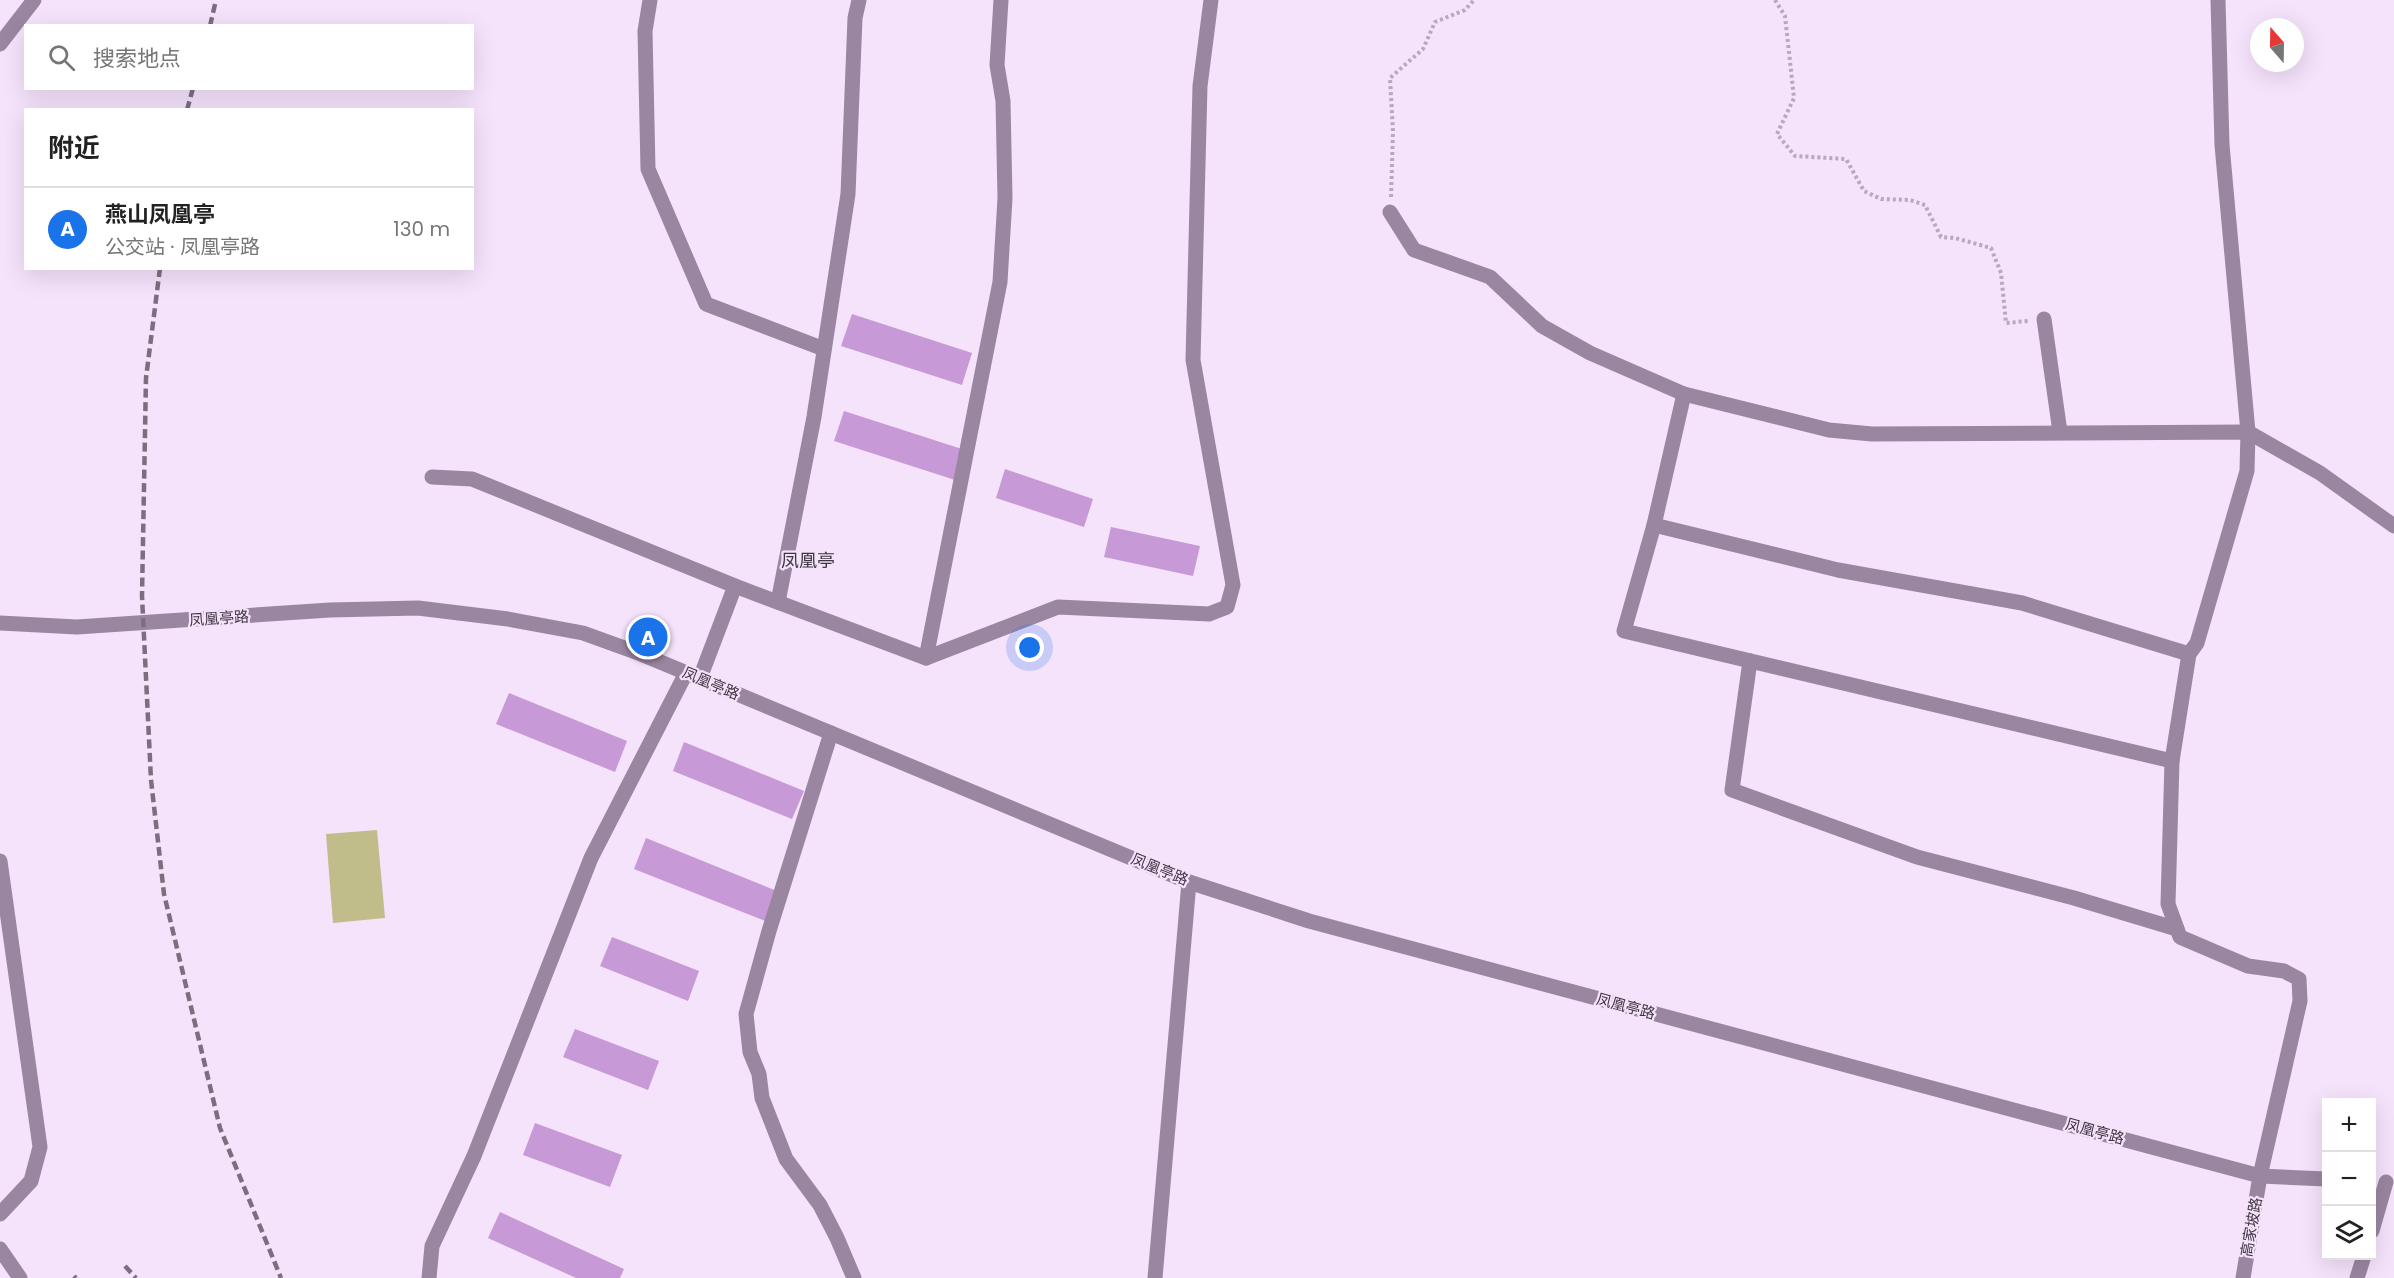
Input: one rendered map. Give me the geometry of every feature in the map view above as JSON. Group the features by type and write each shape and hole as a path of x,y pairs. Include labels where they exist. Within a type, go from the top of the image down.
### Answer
{"street":[{"path":"0,44 34,0"},
{"path":"650,0 645,31 648,169 706,304 824,349"},
{"path":"778,602 814,417 848,194 855,18 860,0"},
{"path":"926,658 1000,282 1005,198 1003,101 997,66 1001,0"},
{"path":"432,477 472,479 735,586 926,658 1058,607 1209,614 1227,607 1233,585 1194,360 1200,86 1211,0"},
{"path":"2177,929 2168,904 2172,761 2189,654 2197,643 2247,471 2247,432 2222,145 2218,0"},
{"path":"1390,212 1414,250 1490,277 1542,326 1590,354 1684,394 1829,430 1872,434 2247,432 2320,473 2394,526"},
{"path":"2044,319 2060,432"},
{"path":"1684,394 1654,525 1624,631 2172,761"},
{"path":"1654,525 1838,570 2022,603 2189,654"},
{"path":"429,1278 432,1246 474,1156 591,858 693,676 735,586"},
{"name":"凤凰亭路","path":"0,623 77,627 330,610 418,608 508,619 583,633 693,676 1189,882 1309,921 2260,1176 2322,1179"},
{"path":"1750,661 1732,790 1917,857 2074,898 2177,929"},
{"path":"831,733 769,931 746,1014 750,1052 759,1074 762,1098 786,1159 820,1205 854,1278"},
{"path":"0,861 40,1147 31,1181 0,1214"},
{"path":"1155,1278 1189,882"},
{"name":"高家坡路","path":"2177,929 2180,937 2248,966 2284,971 2299,979 2300,1001 2260,1176 2243,1278"},
{"path":"2376,1215 2384,1182"},
{"path":"0,1249 20,1278"},
{"path":"2357,1278 2363,1260"}],"path":[{"path":"1390,212 1393,131 1390,78 1423,49 1435,22 1465,10 1474,0"},
{"path":"1775,0 1785,16 1794,98 1777,134 1795,156 1846,159 1864,191 1881,199 1910,200 1925,205 1941,237 1955,238 1991,248 2001,273 2006,323 2044,319"}],"shaded area":[{"path":"377,830 385,918 333,923 326,834"}],"building":[{"path":"852,314 972,353 962,385 841,346"},
{"path":"844,411 965,450 955,480 834,441"},
{"path":"1005,469 1093,499 1084,527 996,498"},
{"path":"1111,527 1200,546 1193,576 1104,557"},
{"path":"509,693 627,741 615,772 496,724"},
{"path":"684,742 804,791 792,819 673,771"},
{"path":"646,838 777,891 765,921 634,869"},
{"path":"612,937 699,971 688,1001 600,966"},
{"path":"575,1029 659,1061 648,1090 563,1057"},
{"path":"535,1123 622,1155 610,1187 523,1155"},
{"path":"500,1212 624,1269 620,1278 576,1278 488,1238"}],"railway":[{"path":"210,24 216,0"},
{"path":"188,108 192,90"},
{"path":"160,270 146,378 142,596 151,780 164,894 220,1128 281,1278"},
{"path":"125,1266 136,1278"}],"place":[{"name":"燕山凤凰亭","path":"648,637"}],"district":[{"name":"凤凰亭","path":"808,560"}]}
